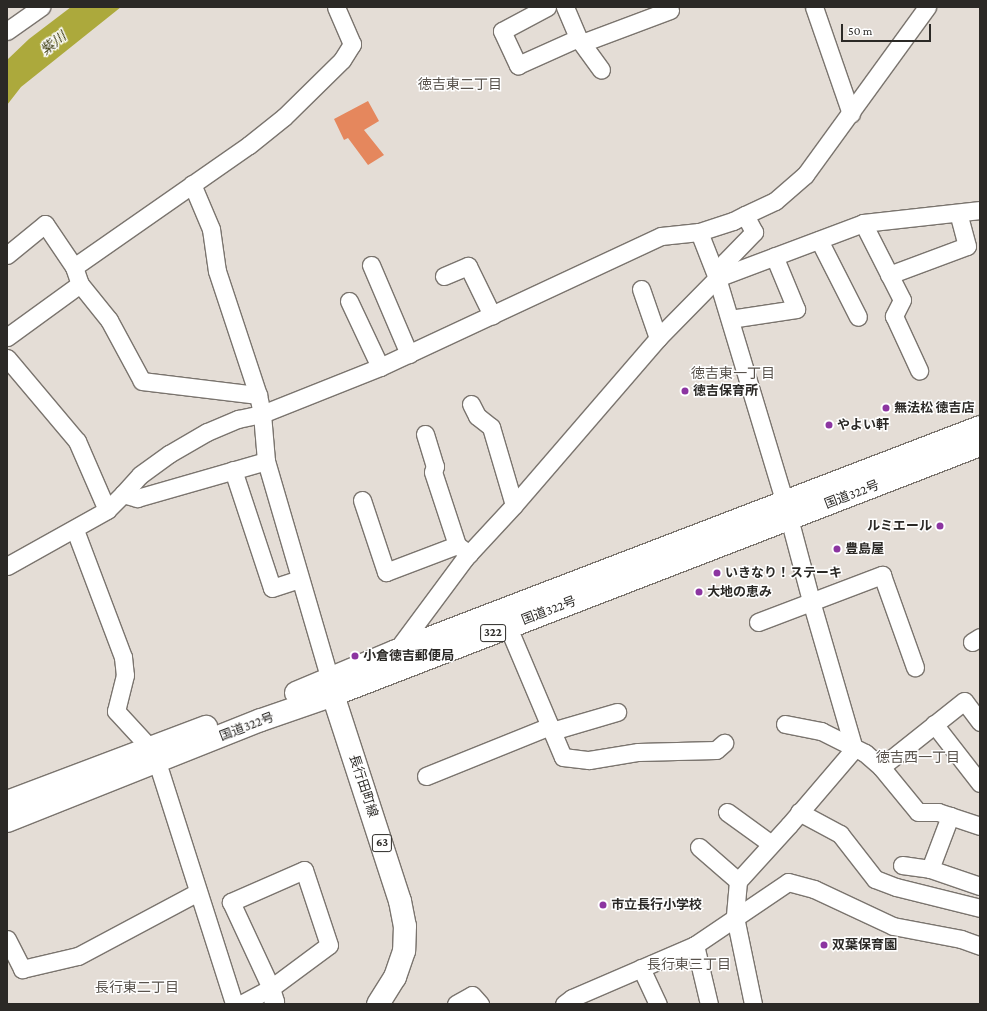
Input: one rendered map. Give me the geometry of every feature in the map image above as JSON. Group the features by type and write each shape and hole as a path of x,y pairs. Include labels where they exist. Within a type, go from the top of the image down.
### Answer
{"main road":[{"name":"国道322号","path":"7,802 261,720 332,688 508,627 787,511 980,427"},
{"name":"国道322号","path":"332,688 396,651 787,511 980,445"},
{"name":"長行田町線","path":"332,688 400,901 405,926 404,951 395,977 378,1004"},
{"name":"国道322号","path":"7,821 153,755"}],"street":[{"path":"7,31 41,7"},
{"path":"74,267 249,145 284,117 342,60 352,44 336,7"},
{"path":"547,7 502,31 518,65 580,40 670,10"},
{"path":"566,7 580,40 601,70"},
{"path":"814,7 851,114"},
{"path":"7,566 75,530 107,510 140,475 170,454 207,432 238,419 262,414 380,367 660,236 698,232 734,221 775,201 805,176 927,7"},
{"path":"192,184 211,229 217,271 258,395 262,414 266,461 332,688"},
{"path":"717,278 862,223 980,210"},
{"path":"889,275 967,246 958,213"},
{"path":"396,651 463,549 514,505 658,338 717,278 725,262 754,232 745,215"},
{"path":"862,223 902,300 894,316 919,370"},
{"path":"7,255 46,224 74,267 80,284 109,320 142,381 258,395"},
{"path":"698,232 717,278 730,319 787,511 811,602 854,749"},
{"path":"819,240 858,316"},
{"path":"730,319 796,309 774,256"},
{"path":"370,265 409,354"},
{"path":"444,276 468,266 492,315"},
{"path":"7,337 80,284"},
{"path":"641,288 658,338"},
{"path":"350,301 380,367"},
{"path":"7,358 77,441 107,510"},
{"path":"472,404 477,416 491,426 514,505"},
{"path":"425,434 435,466 433,472 463,549"},
{"path":"123,494 137,498 266,461"},
{"path":"233,470 272,588 300,579"},
{"path":"362,500 386,572 463,549"},
{"path":"75,530 123,657 125,675 116,711 153,755 234,1004"},
{"path":"758,622 882,575 915,667"},
{"path":"508,627 563,757 589,760 638,752 716,750 724,743"},
{"path":"881,767 964,701 980,722"},
{"path":"426,776 551,729 617,712"},
{"path":"785,724 821,731 854,749 865,753 881,767 918,812 938,812 980,826"},
{"path":"934,724 980,783"},
{"path":"753,1004 735,917 738,881 789,825 854,749"},
{"path":"727,812 771,844"},
{"path":"799,812 840,834 875,878 896,887 980,908"},
{"path":"930,869 950,816"},
{"path":"699,848 738,881"},
{"path":"902,865 930,869 980,886"},
{"path":"241,1004 271,996 329,945 304,870 231,902 271,996"},
{"path":"564,1004 580,1000 641,968 695,945 788,882 814,889 893,926 961,939 980,946"},
{"path":"7,939 22,969 71,958 78,956 198,892"},
{"path":"695,945 709,1004"},
{"path":"641,968 658,1004"},
{"path":"456,1004 472,995 480,1004"}],"water":[{"name":"紫川","path":"71,7 121,7 21,87 7,105 7,60 29,39"}],"building":[{"path":"368,101 379,121 364,130 384,155 368,165 348,138 344,140 334,119"}],"place":[{"name":"徳吉保育所","path":"685,391"},
{"name":"無法松 徳吉店","path":"886,408"},
{"name":"やよい軒","path":"829,425"},
{"name":"ルミエール","path":"940,526"},
{"name":"豊島屋","path":"837,549"},
{"name":"いきなり！ステーキ","path":"717,573"},
{"name":"大地の恵み","path":"699,592"},
{"name":"小倉徳吉郵便局","path":"355,656"},
{"name":"市立長行小学校","path":"603,905"},
{"name":"双葉保育園","path":"824,945"}],"district":[{"name":"徳吉東二丁目","path":"460,84"},
{"name":"徳吉東一丁目","path":"733,373"},
{"name":"徳吉西一丁目","path":"918,757"},
{"name":"長行東三丁目","path":"689,964"},
{"name":"長行東二丁目","path":"137,987"}]}
